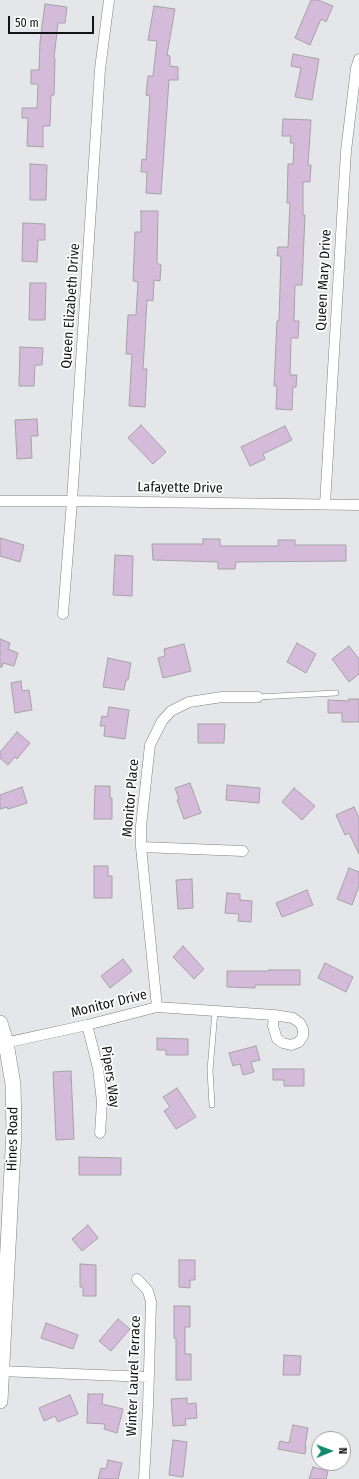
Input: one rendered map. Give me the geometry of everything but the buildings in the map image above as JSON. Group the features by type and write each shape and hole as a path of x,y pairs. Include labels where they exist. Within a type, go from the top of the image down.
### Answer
{"street":[{"name":"Queen Elizabeth Drive","path":"63,614 72,501 100,69 109,0"},
{"name":"Queen Mary Drive","path":"325,504 346,151 356,68 359,59"},
{"name":"Lafayette Drive","path":"0,501 359,505"},
{"name":"Monitor Place","path":"156,1007 141,848 141,826 150,744 162,721 171,711 189,702 222,697 258,698"},
{"path":"141,848 243,851"},
{"name":"Monitor Drive","path":"3,1044 87,1025 156,1007 274,1015"},
{"name":"Hines Road","path":"0,1023 3,1044 13,1084 14,1131 0,1401"},
{"name":"Pipers Way","path":"87,1025 98,1068 101,1095 100,1133"},
{"name":"Winter Laurel Terrace","path":"137,1279 148,1291 151,1302 144,1479"},
{"path":"1,1371 149,1377"}],"lane":[{"path":"258,698 336,693"},
{"path":"212,1105 210,1070 215,1011"}]}
